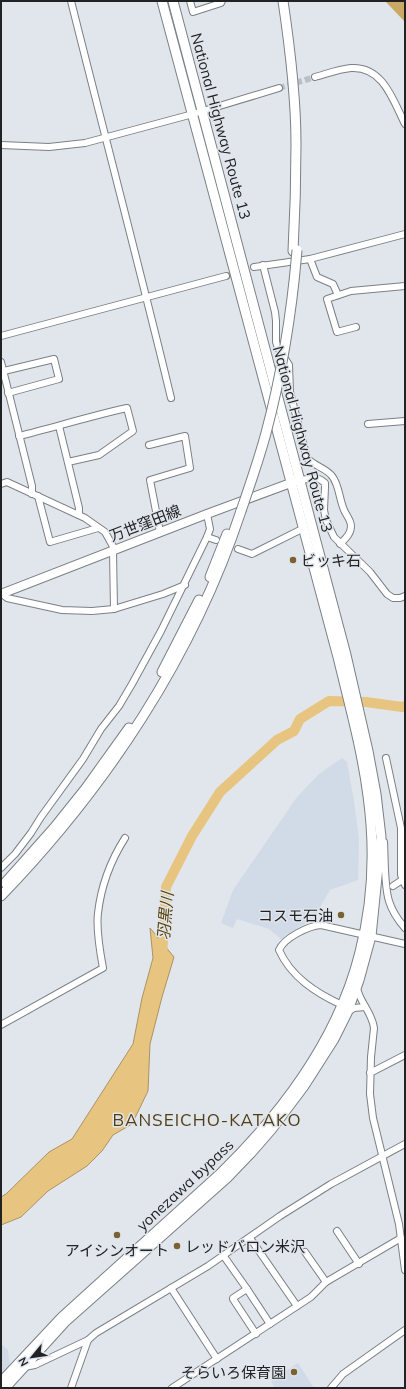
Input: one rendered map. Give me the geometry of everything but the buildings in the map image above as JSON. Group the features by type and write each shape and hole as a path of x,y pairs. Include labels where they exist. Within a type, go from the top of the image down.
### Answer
{"highway":[{"name":"National Highway Route 13","path":"162,1 295,481 342,656 365,752 381,837 380,860 367,935"},
{"name":"National Highway Route 13","path":"173,1 295,481 304,528 342,656"},
{"path":"1,896 60,831 90,793 130,737 171,669 198,620 227,552 239,510 266,432 280,374 294,291 296,143 293,78 283,1"},
{"path":"289,1 298,77 301,142 300,199 295,250"},
{"path":"1,887 54,828 86,788 126,732 151,693 192,617 239,510"},
{"name":"National Highway Route 13","path":"365,752 372,840 367,935"},
{"name":"yonezawa bypass","path":"1,1382 62,1317 222,1172 246,1148 281,1107 312,1062 357,986 367,935"},
{"name":"yonezawa bypass","path":"4,1388 70,1318 226,1178 271,1130 304,1086 334,1039 367,935"}],"main road":[{"name":"万世窪田線","path":"1,594 295,481"}],"street":[{"path":"71,1 147,297 171,398"},
{"path":"190,1 193,12 221,3 222,1"},
{"path":"315,77 349,68 357,68 370,72 383,82 405,124"},
{"path":"1,145 40,147 85,143 193,114 279,88"},
{"path":"254,267 310,259 405,234"},
{"path":"310,259 317,278 333,284 338,295"},
{"path":"263,265 275,312 276,342 278,348 289,365 290,392 307,458 312,463 332,475 338,489 344,511 351,524 347,537 340,544"},
{"path":"1,336 226,276"},
{"path":"356,327 337,332 327,299 351,291 405,286"},
{"path":"4,371 54,359 59,379 8,392"},
{"path":"1,362 32,486 50,542 98,528"},
{"path":"19,436 59,426 90,416 127,408 133,431 100,455 68,462"},
{"path":"368,424 405,421"},
{"path":"59,426 79,508 79,515"},
{"path":"149,445 185,436 190,468 150,480 160,532"},
{"path":"295,481 317,478 325,483 324,510 326,520 334,537 364,565 387,594 393,598 405,596"},
{"path":"1,484 7,482 79,515 95,524 98,528 105,532 114,550 114,609"},
{"path":"1,868 15,854 31,833 40,817 83,759 101,729 119,706 147,658 207,537 210,529 207,514"},
{"path":"238,549 252,554 304,528"},
{"path":"207,537 216,540"},
{"path":"1,594 7,598 62,610 92,611 114,609 163,594 184,585"},
{"path":"386,758 401,828 402,847 400,865 404,882 393,886"},
{"path":"380,827 384,842 387,893 389,902 396,916 405,928"},
{"path":"1,1025 103,968 98,914 106,878 117,851 125,838"},
{"path":"365,1007 344,1009 305,984 282,958 278,950 280,946 294,935 321,925 405,944"},
{"path":"357,986 360,998 371,1015 373,1021 374,1028 370,1073 371,1106 403,1242 405,1270"},
{"path":"370,1073 405,1055"},
{"path":"24,1366 35,1365 88,1340 96,1333 250,1238 280,1216 331,1184 405,1144"},
{"path":"337,1231 359,1264"},
{"path":"250,1238 297,1306"},
{"path":"175,1387 216,1358 256,1334 311,1297 326,1282 403,1242"},
{"path":"305,1252 326,1282"},
{"path":"223,1255 270,1324"},
{"path":"171,1288 216,1358"},
{"path":"247,1289 233,1298 233,1300 256,1334"},
{"path":"331,1388 343,1374 405,1330"},
{"path":"71,1388 88,1340"}],"shaded area":[{"path":"385,1 405,1 405,22"},
{"path":"342,758 347,762 359,839 358,880 330,890 315,919 299,927 281,939 269,929 237,919 233,928 221,923 233,890 297,797 319,774"},
{"path":"150,928 174,957 150,1044 148,1091 132,1124 113,1135 102,1151 87,1166 48,1191 21,1217 1,1225 1,1197 6,1194 49,1152 72,1139 133,1044 142,998 153,958"},
{"path":"1,1344 8,1350 10,1366 1,1377"},
{"name":"そらいろ保育園","path":"298,1363 314,1388 275,1388 271,1381"}],"waterway":[{"name":"羽黒川","path":"162,957 166,887 192,836 220,792 277,740 294,731 300,719 329,701 366,702 402,707 405,706"}],"tunnel":[{"path":"279,88 315,77"},
{"path":"226,276 254,267"}],"place":[{"name":"ビッキ石","path":"293,560"},
{"name":"コスモ石油","path":"341,915"},
{"name":"アイシンオート","path":"117,1235"},
{"name":"レッドバロン米沢","path":"177,1246"},
{"name":"そらいろ保育園","path":"294,1372"}],"district":[{"name":"BANSEICHO-KATAKO","path":"207,1119"}]}
